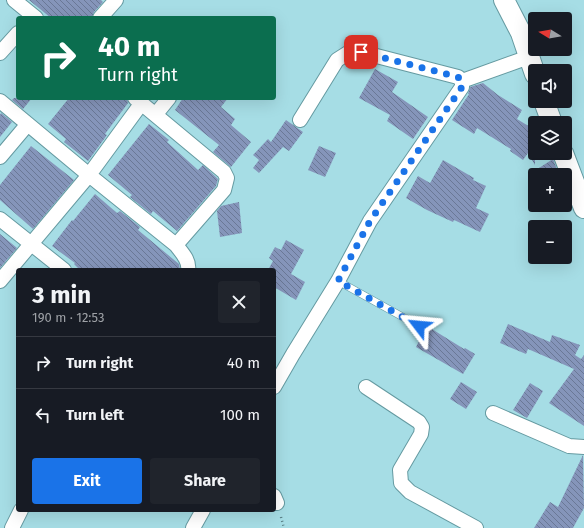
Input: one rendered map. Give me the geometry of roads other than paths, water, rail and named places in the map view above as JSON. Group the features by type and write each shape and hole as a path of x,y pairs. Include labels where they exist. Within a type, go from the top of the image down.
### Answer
{"main road":[{"path":"504,0 521,34 531,64"},
{"path":"566,160 584,208"}],"street":[{"path":"14,0 32,16"},
{"path":"102,16 116,0"},
{"path":"0,53 16,35"},
{"path":"276,384 338,281 370,221 462,87 462,81 458,77 361,52 348,53 337,60 300,120"},
{"path":"462,81 528,67"},
{"path":"156,114 167,100"},
{"path":"0,281 89,175 138,101 156,114 224,172 227,178 224,190 176,245"},
{"path":"0,102 176,245 186,257 189,268"},
{"path":"0,157 27,125"},
{"path":"0,220 62,268"},
{"path":"366,387 419,422 422,427 421,434 400,470 401,483 410,492 476,528"},
{"path":"493,413 570,446 584,447"},
{"path":"12,528 20,512"},
{"path":"194,528 202,512"}],"lane":[{"path":"338,281 419,326"}]}
